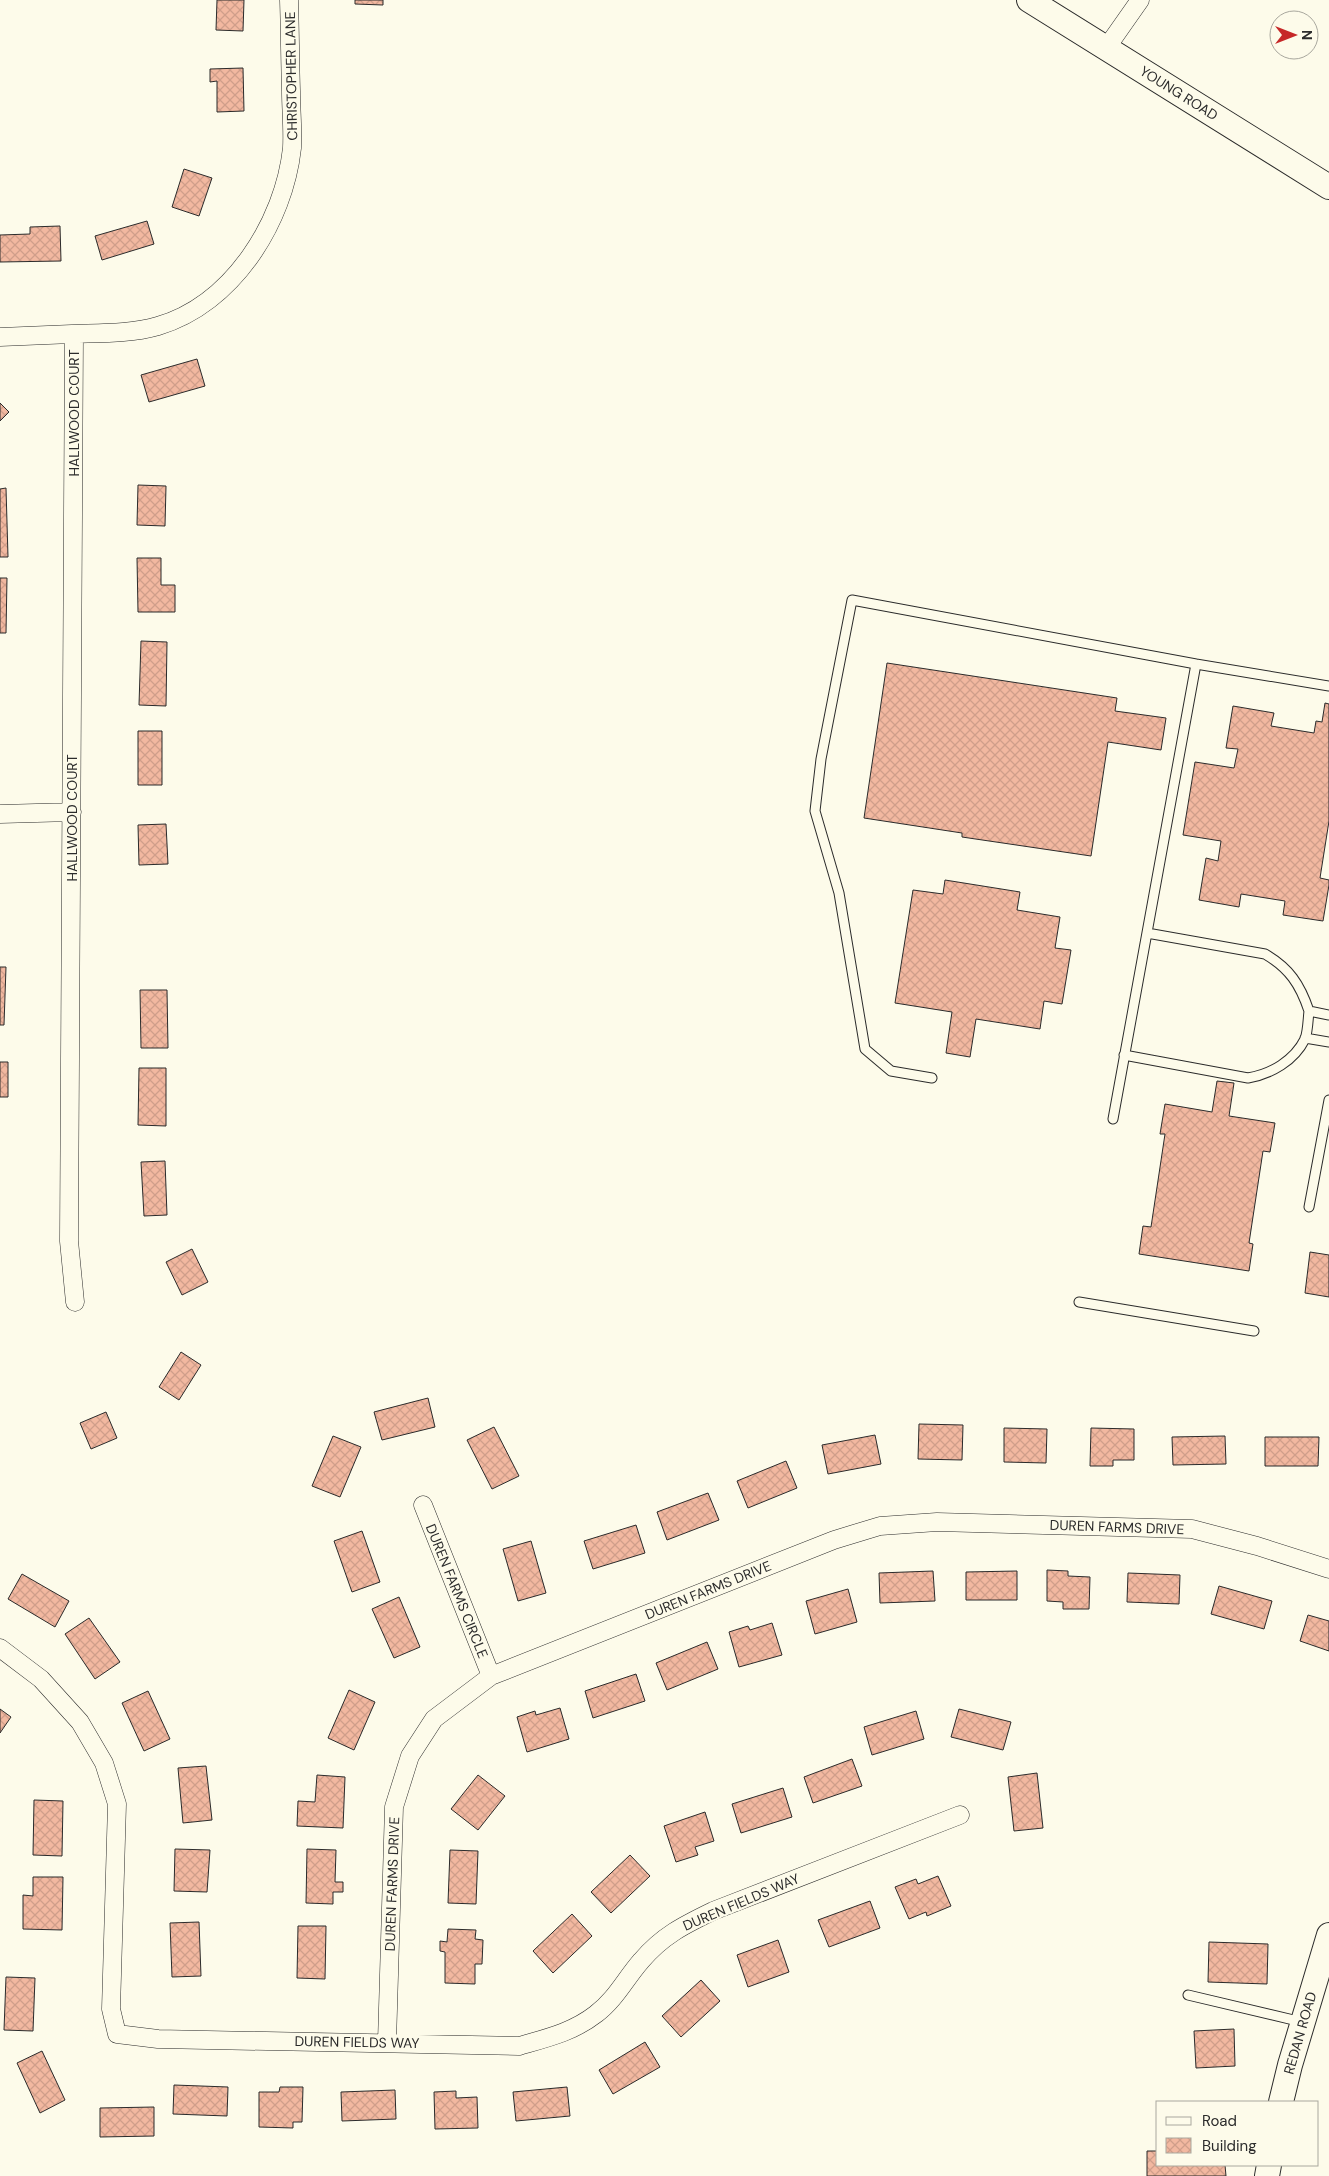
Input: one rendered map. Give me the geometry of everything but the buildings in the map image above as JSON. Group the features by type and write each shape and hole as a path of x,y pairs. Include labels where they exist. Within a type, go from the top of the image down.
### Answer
{"street":[{"name":"CHRISTOPHER LANE","path":"0,337 112,334 158,326 208,300 223,287 248,259 267,228 279,203 287,176 292,148 289,0"},
{"name":"YOUNG ROAD","path":"1029,0 1329,187"},
{"path":"1107,47 1140,0"},
{"name":"HALLWOOD COURT","path":"74,334 69,1241 75,1302"},
{"path":"0,814 72,812"},
{"name":"DUREN FARMS CIRCLE","path":"423,1505 491,1676"},
{"name":"DUREN FARMS DRIVE","path":"387,2042 394,1807 410,1756 434,1719 491,1676 834,1540 880,1526 937,1522 1192,1529 1257,1546 1329,1569"},
{"name":"DUREN FIELDS WAY","path":"0,1648 41,1679 80,1722 104,1763 117,1804 112,2009 117,2034 158,2039 519,2046 566,2033 598,2014 624,1985 641,1961 673,1930 713,1911 960,1815"},
{"name":"REDAN ROAD","path":"1281,2101 1329,1935"}],"lane":[{"path":"932,1078 891,1071 866,1049 839,893 815,811 821,759 852,600 1196,664 1329,686"},
{"path":"1113,1119 1196,664"},
{"path":"1124,1055 1248,1078 1266,1075 1283,1064 1305,1038 1309,1011 1302,991 1290,972 1280,963 1264,954 1147,933"},
{"path":"1309,1011 1329,1015"},
{"path":"1305,1038 1329,1042"},
{"path":"1309,1207 1329,1100"},
{"path":"1079,1302 1254,1331"},
{"path":"1188,1996 1303,2022"}]}
